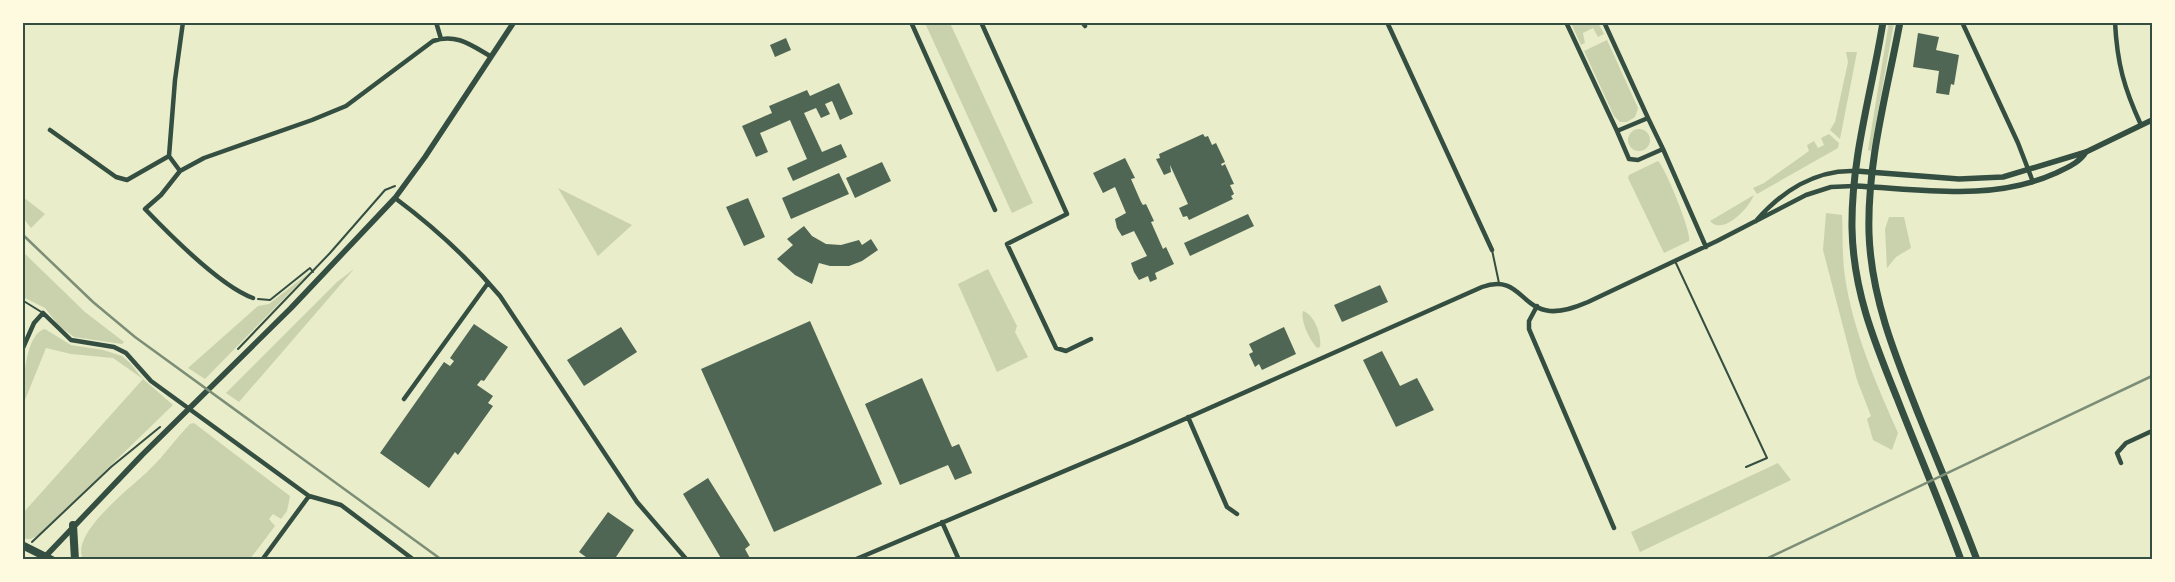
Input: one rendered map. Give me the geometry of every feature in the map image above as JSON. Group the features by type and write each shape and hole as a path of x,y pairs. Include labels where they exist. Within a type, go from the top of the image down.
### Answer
{"highway":[{"path":"72,525 75,560"},
{"path":"22,545 46,558"}],"main road":[{"path":"1883,22 1854,186 1853,249 1862,308 1961,560"},
{"path":"1900,22 1872,173 1869,234 1876,293 1896,357 1977,560"}],"street":[{"path":"180,171 169,156 175,80 183,22"},
{"path":"436,22 441,38"},
{"path":"46,558 72,525 318,281 395,198 514,22"},
{"path":"911,22 995,210"},
{"path":"981,22 1067,214 1007,244 1056,348 1066,351 1091,339"},
{"path":"1387,22 1492,250"},
{"path":"1566,22 1630,159 1638,160 1663,149"},
{"path":"1604,22 1706,247"},
{"path":"1962,22 2008,120 2033,182"},
{"path":"2115,22 2119,64 2127,92 2141,126"},
{"path":"253,298 238,293 164,229 144,209 161,195 180,171 204,158 346,106 428,44 441,38 460,39 490,56"},
{"path":"1617,131 1648,118"},
{"path":"1754,223 1769,205 1800,184 1836,172 1856,171 1968,180 2003,177 2029,171 2086,152 2152,120"},
{"path":"50,130 116,177 127,180 169,156"},
{"path":"854,560 1133,442 1482,287 1499,283 1511,287 1537,306 1556,311 1577,306 1706,247 1818,191 1838,186 1871,186 1974,192 1995,191 2033,182 2080,161 2086,152"},
{"path":"395,198 426,221 488,282 528,337 637,502 687,560"},
{"path":"404,399 488,282"},
{"path":"1537,306 1529,321 1529,329 1614,528"},
{"path":"22,350 34,323 43,313 71,340 114,347 126,352 150,381 309,496 341,505 414,560"},
{"path":"1188,417 1226,507 1237,514"},
{"path":"2121,462 2116,453 2126,443 2152,431"},
{"path":"262,560 309,496"},
{"path":"942,522 959,560"}],"lane":[{"path":"1492,250 1499,283"},
{"path":"1675,261 1767,458 1746,467"},
{"path":"22,300 43,313"}],"path":[{"path":"237,350 313,272 385,190 406,181"},
{"path":"253,298 270,300 310,268 313,272"},
{"path":"33,540 44,533 147,436 162,425"}],"green space":[{"path":"1889,22 1894,23 1871,151 1868,150"},
{"path":"925,23 950,23 1033,203 1012,213"},
{"path":"1571,23 1598,23 1604,34 1598,37 1593,28 1583,33 1585,43 1581,45"},
{"path":"1607,40 1638,108 1635,117 1627,122 1620,122 1614,116 1584,51"},
{"path":"1846,52 1857,52 1840,139 1830,130 1835,122 1848,62"},
{"path":"1639,129 1647,132 1650,140 1647,148 1639,151 1631,148 1628,140 1631,132"},
{"path":"1829,134 1839,143 1838,148 1757,194 1753,188 1764,183 1809,151 1807,145 1814,141 1818,148 1824,145 1821,138"},
{"path":"1658,161 1677,200 1689,236 1689,241 1664,253 1628,178 1629,175"},
{"path":"558,188 632,225 598,256"},
{"path":"1754,195 1747,207 1728,223 1715,225 1710,221"},
{"path":"23,197 45,214 31,228 23,218"},
{"path":"1826,213 1842,215 1843,261 1849,297 1859,337 1898,433 1892,450 1873,440 1867,419 1871,416 1857,380 1823,250"},
{"path":"1889,217 1904,217 1911,248 1896,257 1887,268 1885,229"},
{"path":"22,251 85,312 124,342 122,344 74,337 59,326 45,308 23,297"},
{"path":"354,269 239,402 226,393 337,282"},
{"path":"988,269 1017,326 1015,332 1028,357 997,372 958,284"},
{"path":"310,272 205,379 188,368 258,306 269,304"},
{"path":"1303,311 1311,317 1317,326 1320,347 1317,348 1306,330 1302,315"},
{"path":"45,329 71,345 103,350 122,356 143,379 113,358 71,354 46,348 23,405 24,375 29,351 38,333"},
{"path":"143,379 173,405 42,532 31,539 23,538 23,513"},
{"path":"194,423 290,496 287,511 281,519 273,514 269,519 275,526 250,559 83,559 81,548 85,537 94,524 117,499 154,465 190,424"},
{"path":"1778,463 1791,480 1640,552 1631,532"}],"building":[{"path":"1918,33 1939,37 1936,50 1959,55 1954,85 1951,84 1949,95 1936,93 1939,71 1913,67"},
{"path":"786,38 791,50 775,57 770,45"},
{"path":"839,83 853,114 840,120 832,101 825,104 830,114 821,118 816,108 804,113 822,152 841,144 847,157 793,181 787,168 807,159 790,120 760,133 768,152 756,157 742,126 772,113 769,106 807,90 810,96"},
{"path":"1203,134 1205,137 1208,136 1212,145 1216,143 1225,162 1221,164 1222,166 1225,164 1234,184 1230,185 1234,194 1231,196 1233,199 1189,220 1187,216 1183,217 1179,208 1188,204 1170,165 1171,172 1164,175 1156,159 1160,158 1159,154"},
{"path":"1125,158 1135,178 1131,179 1141,202 1143,205 1146,204 1154,221 1151,222 1163,249 1166,247 1174,264 1155,273 1157,279 1150,282 1148,276 1139,280 1131,263 1147,256 1134,231 1122,236 1117,228 1115,219 1126,213 1115,187 1103,193 1093,173"},
{"path":"882,162 891,181 855,198 846,178"},
{"path":"839,173 849,194 791,219 782,198"},
{"path":"748,198 765,237 744,246 726,207"},
{"path":"1248,214 1254,226 1190,256 1184,243"},
{"path":"804,226 812,236 826,244 841,245 859,240 862,245 871,239 878,250 862,261 849,266 830,266 819,263 812,284 795,275 777,259 793,245 787,239"},
{"path":"1380,285 1388,302 1342,322 1334,305"},
{"path":"810,321 882,484 774,532 701,369"},
{"path":"474,324 508,347 484,381 481,380 477,385 493,396 488,403 493,406 458,455 455,452 429,488 380,453 444,362 450,366 454,361 450,358"},
{"path":"621,327 637,352 584,386 567,360"},
{"path":"1284,327 1296,354 1262,370 1259,364 1255,367 1249,354 1253,352 1249,344"},
{"path":"1382,351 1400,386 1417,378 1434,410 1396,427 1363,360"},
{"path":"922,378 952,447 959,444 972,473 955,480 948,465 900,485 865,404"},
{"path":"708,478 750,545 745,549 751,560 722,560 683,494"},
{"path":"608,512 634,530 614,560 590,560 579,552"}],"railway":[{"path":"22,234 93,302 135,337 442,560"},
{"path":"1764,560 2152,376"}]}
